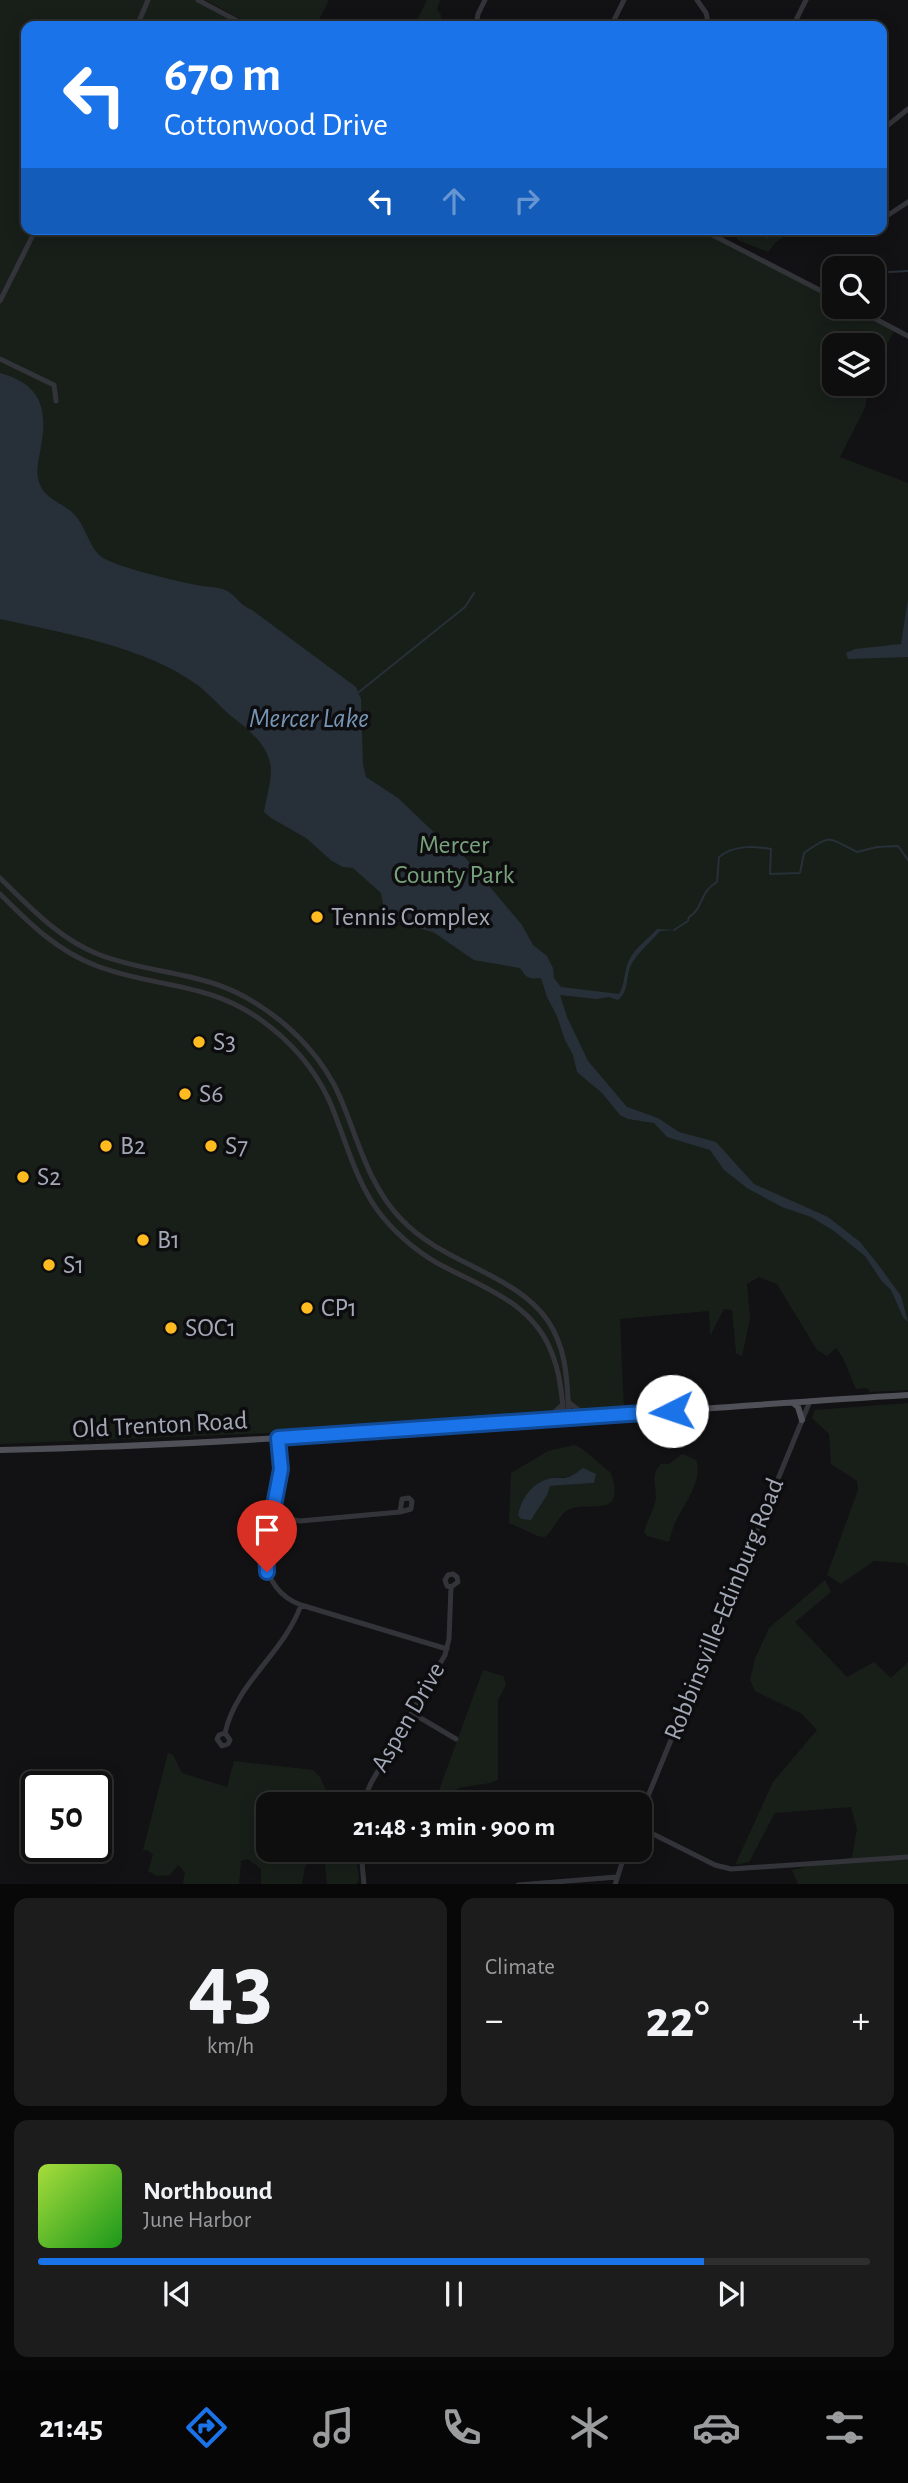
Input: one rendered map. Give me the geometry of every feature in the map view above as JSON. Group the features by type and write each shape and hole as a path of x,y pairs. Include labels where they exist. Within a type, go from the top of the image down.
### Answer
{"main road":[{"name":"Old Trenton Road","path":"0,1450 165,1445 908,1395"},
{"path":"791,1402 798,1407 802,1420"}],"street":[{"path":"139,21 149,0"},
{"path":"198,0 238,21"},
{"path":"477,21 485,0"},
{"path":"614,21 624,0"},
{"path":"697,0 708,21"},
{"path":"796,21 806,0"},
{"path":"887,126 908,109"},
{"path":"887,216 908,202"},
{"path":"0,300 33,235"},
{"path":"713,235 822,291"},
{"path":"876,319 908,336"},
{"path":"0,359 54,385 56,401"},
{"path":"0,878 54,929 88,950 113,959 222,985 250,999 285,1025 317,1059 334,1086 369,1171 396,1214 431,1245 499,1281 530,1301 543,1315 555,1332 565,1361 566,1418"},
{"path":"0,894 46,938 83,960 116,972 193,988 222,998 254,1016 281,1036 319,1082 329,1100 358,1176 387,1221 427,1257 521,1309 546,1340 555,1361 565,1403 588,1417"},
{"path":"11,905 19,897"},
{"path":"161,982 163,970"},
{"path":"494,1292 499,1281"},
{"name":"Robbinsville-Edinburg Road","path":"650,1792 810,1401"},
{"path":"547,1419 565,1403"},
{"path":"278,1438 281,1469 265,1551 267,1572 274,1585 283,1595 301,1605 447,1649"},
{"path":"272,1516 300,1521 400,1512"},
{"name":"Aspen Drive","path":"367,1792 447,1649 451,1587"},
{"path":"225,1733 233,1708 293,1626 301,1605"},
{"path":"412,1713 456,1739"},
{"path":"652,1834 715,1865 731,1868 908,1857"},
{"path":"362,1862 364,1884"},
{"path":"615,1884 622,1862"},
{"path":"530,1884 617,1877"}],"green space":[{"name":"Mercer County Park","path":"0,0 195,0 235,21 21,21 21,235 709,235 822,292 822,319 875,319 895,329 885,349 885,333 822,333 822,396 867,396 865,408 840,457 908,483 908,1390 870,1392 867,1388 856,1389 836,1348 827,1356 817,1350 777,1284 759,1277 747,1284 750,1319 742,1356 736,1353 732,1310 724,1309 710,1336 709,1311 620,1319 624,1410 340,1430 0,1444"},
{"path":"205,0 329,0 318,21 245,21"},
{"path":"427,0 440,0 437,9 441,15 440,21 416,21"},
{"path":"735,235 786,235 768,252 738,240"},
{"path":"908,1403 908,1567 905,1563 874,1561 841,1584 827,1575 858,1490 857,1481 831,1464 829,1434 812,1418 815,1410"},
{"path":"574,1445 581,1448 611,1473 614,1488 609,1504 566,1511 545,1537 509,1523 511,1473 548,1451","holes":["577,1472 594,1483 550,1486 534,1516 518,1515 531,1490 549,1478 569,1476"]},
{"path":"682,1454 696,1460 698,1468 695,1485 674,1525 669,1542 647,1536 644,1532 655,1503 654,1478 657,1469 661,1464 669,1464"},
{"path":"825,1580 831,1592 795,1622 847,1677 874,1662 891,1678 908,1662 908,1884 798,1884 792,1870 852,1857 857,1829 851,1807 775,1813 749,1862 735,1865 773,1782 817,1730 802,1714 755,1691 750,1680 755,1659 769,1628"},
{"path":"483,1670 503,1676 506,1685 498,1700 498,1780 458,1788 455,1792 438,1792"},
{"path":"168,1753 173,1755 182,1773 227,1787 234,1761 313,1770 320,1777 327,1792 256,1792 256,1862 309,1862 305,1867 302,1884 261,1884 261,1869 248,1859 241,1861 239,1884 183,1884 185,1872 178,1865 170,1875 157,1876 148,1871 153,1855 143,1850"},
{"path":"315,1862 357,1862 359,1880 356,1884 327,1884 325,1864"}],"water":[{"name":"Mercer Lake","path":"0,373 24,384 38,399 43,420 39,482 48,495 78,518 99,555 106,560 147,573 224,590 356,687 361,699 363,765 366,777 398,798 444,842 463,855 522,925 533,945 547,956 554,978 561,987 619,994 627,964 635,951 657,929 675,930 660,931 637,956 629,970 626,988 618,1000 609,997 596,999 560,995 567,1017 588,1061 627,1107 658,1118 679,1132 716,1142 754,1184 828,1217 860,1242 901,1296 908,1322 891,1290 865,1256 834,1231 811,1217 782,1207 747,1188 724,1170 710,1150 667,1137 654,1123 620,1115 602,1093 577,1072 573,1055 541,978 529,978 520,968 474,960 433,932 391,921 384,910 381,893 353,868 343,867 332,861 306,838 264,812 271,775 267,753 251,732 201,688 175,671 127,650 0,619"},
{"path":"908,599 908,657 848,659 846,653 855,649 901,644"},
{"path":"583,1468 596,1474 594,1483 550,1486 531,1520 521,1519 518,1515 522,1503 533,1487 551,1478 570,1476"}],"waterway":[{"path":"889,272 908,271"},
{"path":"359,692 465,607 474,593"},
{"path":"674,930 688,921 707,890 717,882 719,857 737,848 771,849 770,874 800,873 804,853 825,840 835,841 857,852 898,846 908,860"}],"place":[{"name":"Tennis Complex","path":"317,917"},
{"name":"S3","path":"199,1042"},
{"name":"S6","path":"185,1094"},
{"name":"B2","path":"106,1146"},
{"name":"S7","path":"211,1146"},
{"name":"S2","path":"23,1177"},
{"name":"B1","path":"143,1240"},
{"name":"S1","path":"49,1265"},
{"name":"CP1","path":"307,1308"},
{"name":"SOC1","path":"171,1328"}],"route":[{"path":"267,1572 266,1547 281,1469 278,1438 672,1411"}]}
